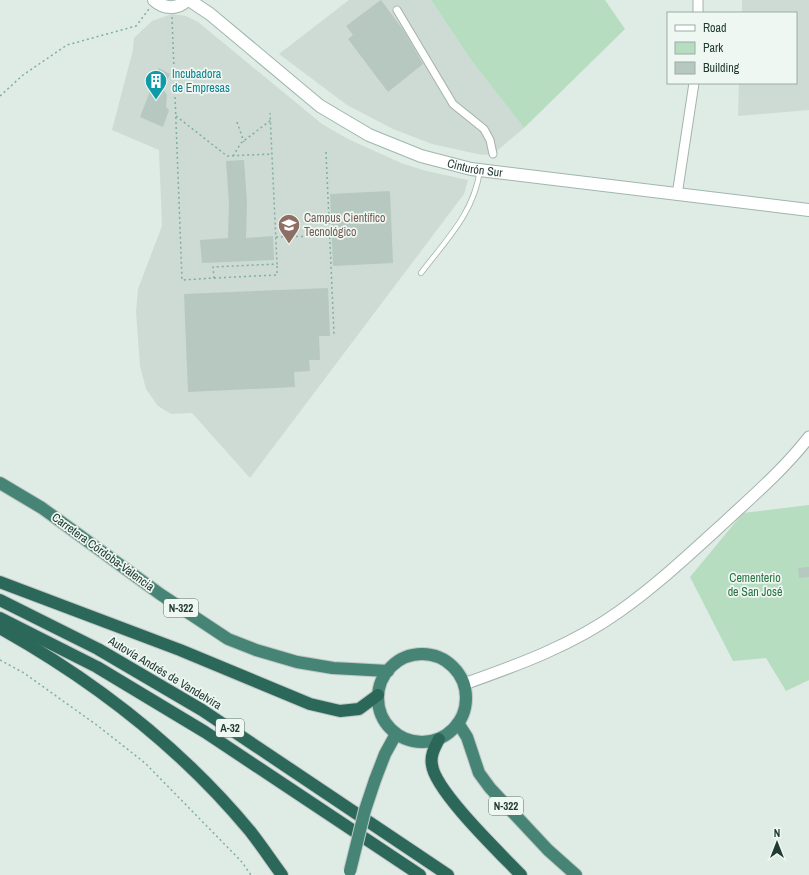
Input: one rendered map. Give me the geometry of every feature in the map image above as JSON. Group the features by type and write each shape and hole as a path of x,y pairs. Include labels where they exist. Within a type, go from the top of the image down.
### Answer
{"highway":[{"name":"Carretera Córdoba-Valencia","path":"0,483 42,508 160,594 228,639 256,650 297,662 333,668 388,671"},
{"path":"0,582 180,650 310,704 340,711 359,709 378,695"},
{"name":"Autovía Andrés de Vandelvira","path":"0,600 98,649 202,710 448,875"},
{"name":"A-32","path":"0,618 97,667 205,732 420,875"},
{"path":"0,628 58,662 146,727 200,778 240,820 282,875"},
{"path":"430,655 441,659 458,673 464,684 466,704 458,723 450,732 439,739 417,742 396,734 382,717 378,695 381,682 388,671 396,663 407,657 430,655"},
{"name":"N-322","path":"458,723 467,737 479,773 490,788 548,850 576,875"},
{"path":"350,873 365,810 385,754 396,734"},
{"path":"439,739 432,754 432,766 435,775 447,794 487,840 521,875"}],"main road":[{"name":"Cinturón Sur","path":"152,2 171,7 178,6 188,0 210,14 320,106 369,135 421,156 480,170 809,210"}],"street":[{"path":"698,0 698,12"},
{"path":"397,10 453,104 484,129 490,140 493,154"},
{"path":"677,195 694,84"},
{"path":"464,684 541,655 581,635 619,612 658,582 700,545 763,486 797,452 809,437"}],"lane":[{"path":"421,273 460,223 470,206 477,188 480,170"}],"path":[{"path":"0,96 22,75 67,45 136,26 152,2"},
{"path":"171,12 182,280 277,275 270,114"},
{"path":"176,116 227,156 272,154"},
{"path":"233,156 244,142 271,120"},
{"path":"237,122 244,142"},
{"path":"326,152 334,334"},
{"path":"276,237 329,236"},
{"path":"214,278 213,267 277,264"},
{"path":"0,660 30,677 98,726 145,763 241,861 251,875"}],"shaded area":[{"path":"349,0 431,0 471,60 524,128 493,154 482,155 432,144 393,129 347,105 279,54"},
{"path":"742,0 809,0 809,110 738,116 739,84 797,84 797,12 742,12"},
{"name":"Campus Científico Tecnológico","path":"172,14 186,16 198,22 322,124 348,139 401,163 426,171 468,180 464,194 250,478 192,413 171,414 158,406 146,389 140,366 136,312 138,289 162,226 159,150 112,130 133,50 134,38 152,21"}],"green space":[{"path":"431,0 605,0 625,29 524,128 471,60"},
{"name":"Cementerio de San José","path":"809,505 809,680 786,691 766,658 733,661 690,577 743,513"}],"building":[{"path":"381,0 404,31 423,64 388,92 348,39 353,35 346,26"},
{"name":"Incubadora de Empresas","path":"159,68 170,74 163,89 167,95 166,107 169,110 163,127 140,117"},
{"path":"244,160 247,202 246,238 273,236 274,260 202,263 200,240 228,238 229,203 226,161"},
{"path":"390,191 393,263 333,266 330,194"},
{"path":"328,288 330,336 319,336 320,360 309,360 310,371 294,372 295,387 188,392 184,294"},
{"path":"809,567 809,577 799,578 798,568"}],"place":[{"name":"Incubadora de Empresas","path":"156,100"},
{"name":"Campus Científico Tecnológico","path":"289,244"}]}
